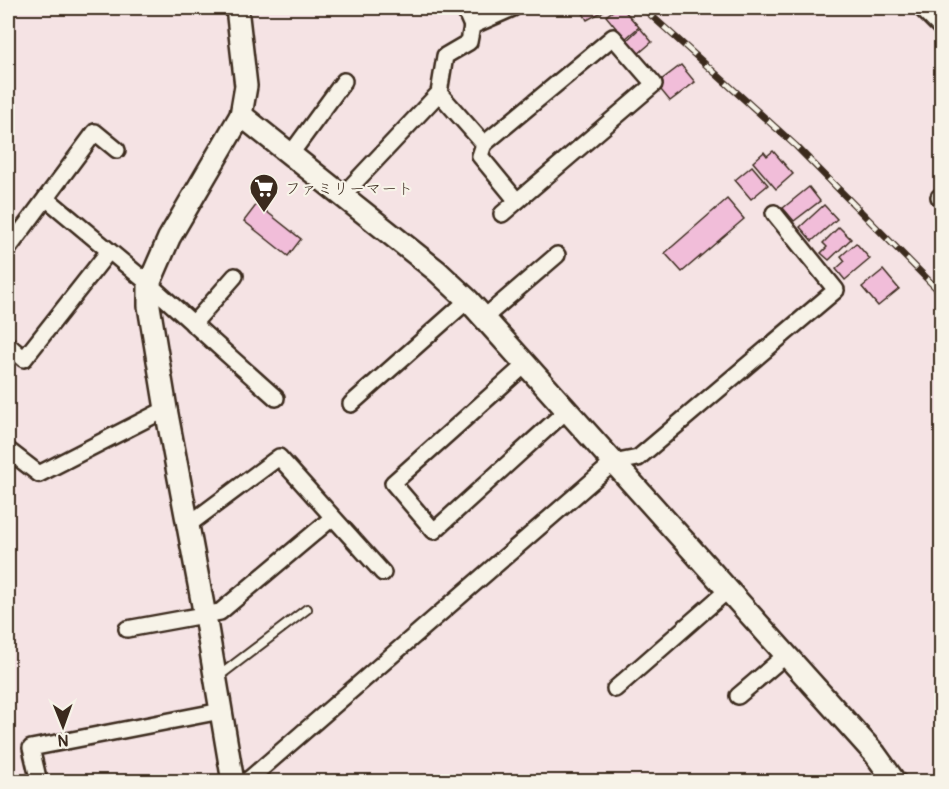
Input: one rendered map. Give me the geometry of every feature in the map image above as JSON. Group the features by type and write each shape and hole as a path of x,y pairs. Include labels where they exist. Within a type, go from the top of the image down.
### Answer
{"street":[{"path":"233,782 166,409 149,306 149,284 169,238 241,115 246,86 237,8"},
{"path":"342,196 439,93 445,56 469,42 472,26 464,8"},
{"path":"472,26 513,8"},
{"path":"928,10 942,29"},
{"path":"502,214 518,201 654,84 613,37 484,144 480,156 518,201"},
{"path":"290,155 344,81"},
{"path":"439,93 484,144"},
{"path":"241,115 437,271 485,317 875,754 895,782"},
{"path":"8,249 95,132 117,150"},
{"path":"46,198 149,284 276,398"},
{"path":"246,782 613,463 638,458 836,290 774,213"},
{"path":"8,345 24,359 109,251"},
{"path":"485,317 557,255"},
{"path":"193,324 236,276"},
{"path":"351,404 468,300"},
{"path":"526,364 393,483 434,531 567,410"},
{"path":"8,450 39,474 166,409"},
{"path":"188,525 279,457 383,573"},
{"path":"128,629 220,612 332,518"},
{"path":"615,690 729,589"},
{"path":"738,696 786,655"},
{"path":"39,782 31,748 221,711"}],"lane":[{"path":"215,679 307,609"}],"building":[{"path":"580,8 609,8 587,20"},
{"path":"617,8 622,8 639,27 625,39 606,16"},
{"path":"640,28 652,42 638,54 626,41"},
{"path":"681,65 695,82 670,101 656,84"},
{"path":"773,151 793,174 776,189 753,162 764,152 767,156"},
{"path":"752,166 768,185 751,199 735,180"},
{"path":"809,187 820,201 794,221 783,208"},
{"path":"727,199 744,219 682,272 665,253"},
{"path":"257,204 301,239 288,256 244,221"},
{"path":"824,205 837,219 812,241 800,227"},
{"path":"839,227 851,239 829,260 821,253 827,247 823,243"},
{"path":"856,243 870,259 845,280 836,269 845,261 841,256"},
{"path":"883,270 899,289 878,306 862,287"}],"railway":[{"path":"643,8 796,146 942,294"}],"place":[{"name":"ファミリーマート","path":"264,214"}]}
